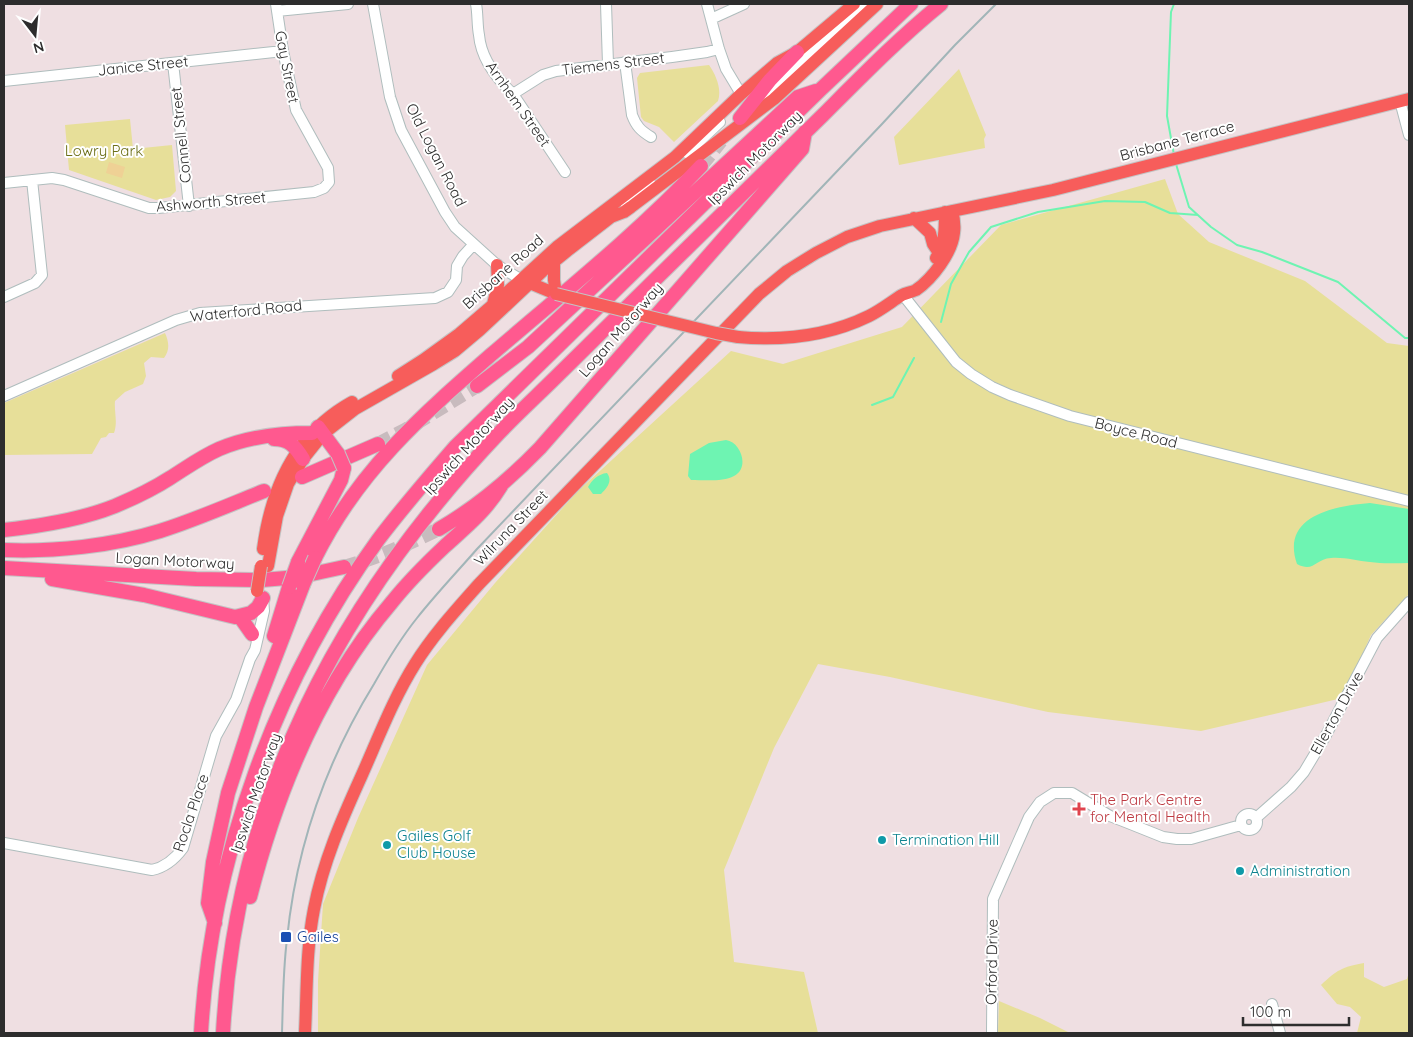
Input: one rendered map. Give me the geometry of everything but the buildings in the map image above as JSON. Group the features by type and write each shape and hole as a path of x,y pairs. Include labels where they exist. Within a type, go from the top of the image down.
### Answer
{"highway":[{"name":"Ipswich Motorway","path":"201,1033 204,992 215,924 224,878 243,809 267,742 299,672 318,635 377,541 455,447 820,90 911,4"},
{"name":"Ipswich Motorway","path":"223,1033 230,955 248,866 263,813 280,766 314,688 368,596 436,505 498,434 908,32 941,4"},
{"path":"740,118 757,96 797,52"},
{"path":"477,386 542,334 798,97 820,90"},
{"name":"Logan Motorway","path":"439,529 472,509 501,486 540,448 802,149 806,132"},
{"path":"215,924 208,903 220,828 236,767 270,668 303,585 315,558 349,499 367,475 406,431 658,209 701,166"},
{"path":"4,530 50,523 95,513 115,506 155,487 219,449 242,441 276,434 318,431 338,454 344,468 341,480 298,562 269,651 270,668"},
{"path":"263,437 272,440 287,440 300,455"},
{"path":"302,477 378,444"},
{"path":"230,955 241,943 258,865 277,806 306,736 334,684 360,642 392,601 431,559 490,504 501,486"},
{"name":"Logan Motorway","path":"4,550 70,547 139,537 178,525 264,491"},
{"name":"Logan Motorway","path":"5,568 225,580 262,580 298,577 344,567"},
{"path":"5,568 14,575 113,589 240,617 254,610 261,593"},
{"path":"240,617 252,634"}],"main road":[{"name":"Brisbane Road","path":"318,431 455,351 525,282 558,246 675,157 741,94 777,63 797,52 854,4"},
{"name":"Brisbane Road","path":"261,593 265,566 280,506 300,455 318,431 348,404 423,360 458,334 493,304 554,262 611,217 624,212 763,108 877,4"},
{"name":"Brisbane Terrace","path":"949,211 1039,193 1404,100"},
{"name":"Old Logan Road","path":"525,282 554,292 707,331 738,337 776,339 799,336 835,329 869,316 922,285 946,255 954,234 949,211"},
{"name":"Old Logan Road","path":"903,295 909,284 939,254 949,211"},
{"name":"Wilruna Street","path":"305,1033 309,953 314,909 325,866 341,822 391,709 415,664 447,621 479,584 759,294 787,271 831,245 880,226 949,211"},
{"path":"914,218 930,233 933,244 939,254"},
{"path":"554,262 554,292"},
{"path":"493,304 498,285 496,265"}],"street":[{"path":"276,7 348,4"},
{"name":"Old Logan Road","path":"373,4 390,97 401,130 445,212 455,227 496,265 525,282"},
{"name":"Arnhem Street","path":"476,4 482,52 493,71 503,85 513,94 565,172"},
{"path":"606,4 608,64"},
{"path":"706,4 729,77 741,94 757,96 772,91 817,46 867,4"},
{"path":"712,19 744,4"},
{"name":"Gay Street","path":"276,7 283,51 296,110 328,168 329,182"},
{"name":"Tiemens Street","path":"513,94 543,74 719,49"},
{"name":"Janice Street","path":"4,82 283,51"},
{"path":"625,62 632,114 635,123 642,132 651,137"},
{"name":"Connell Street","path":"173,63 189,206"},
{"path":"611,217 704,138 730,112 738,102 741,94"},
{"path":"1404,100 1409,135"},
{"name":"Ashworth Street","path":"4,183 52,178 64,180 149,208 189,206 314,192 324,188 329,182"},
{"path":"4,297 35,283 42,275 32,180"},
{"name":"Waterford Road","path":"4,396 176,320 200,313 434,298 448,292 456,280 457,266 463,256 474,245"},
{"name":"Boyce Road","path":"903,295 956,362 992,387 1010,395 1070,416 1409,501"},
{"name":"Rocla Place","path":"4,843 152,870 160,868 176,858 182,848 216,736 236,700 255,650 264,611 261,593"},
{"name":"Ellerton Drive","path":"996,890 1029,818 1040,802 1054,793 1072,793 1110,816 1163,837 1191,839 1241,825 1246,830 1253,829 1256,825 1256,818 1291,787 1304,772 1325,737 1377,638 1409,602"},
{"name":"Rocla Place","path":"250,660 254,610"},
{"name":"Orford Drive","path":"992,1033 993,899 996,890"},
{"path":"1272,1004 1277,1032"}],"green space":[{"path":"709,65 718,82 718,101 674,142 659,127 644,121 641,117 637,78 640,73"},
{"path":"959,69 986,135 984,139 985,148 899,165 894,137"},
{"name":"Lowry Park","path":"130,119 133,149 172,145 176,191 170,197 156,200 69,170 65,125"},
{"path":"1165,179 1178,214 1209,242 1305,281 1387,343 1409,346 1409,594 1371,635 1348,687 1338,699 1201,731 1048,712 890,677 818,664 774,748 724,870 734,962 804,972 818,1033 318,1033 318,981 323,904 358,818 427,665 495,583 578,491 731,351 783,364 902,327 1001,225"},
{"path":"165,333 168,346 166,355 164,358 151,357 144,363 146,376 143,384 125,392 115,401 116,425 114,433 109,433 106,437 101,438 92,454 4,455 4,403"},
{"path":"1364,963 1364,977 1384,987 1407,979 1409,972 1409,1033 1357,1033 1361,1017 1350,1007 1337,1004 1321,985 1340,970"},
{"path":"999,1001 1040,1018 1070,1033 998,1033"}],"shaded area":[{"path":"109,162 125,167 122,178 106,173"},
{"path":"726,440 736,445 742,456 742,467 739,472 730,478 724,479 691,480 688,476 690,454 709,443"},
{"path":"607,473 609,482 607,487 601,494 593,494 588,487 590,484 598,476"},
{"path":"1370,503 1409,509 1409,563 1365,562 1336,558 1326,559 1307,567 1297,564 1294,547 1296,534 1304,524 1314,516 1327,511 1356,504"}],"waterway":[{"path":"1174,4 1171,12 1167,116 1174,155"},
{"path":"1176,164 1189,207 1211,227 1237,245 1262,252 1338,282 1405,338 1409,338"},
{"path":"941,322 951,284 969,252 991,227 1038,212 1105,201 1145,202 1170,213 1198,215"},
{"path":"872,405 893,397 914,358"}],"tunnel":[{"path":"701,166 721,141"},
{"path":"378,444 405,430 477,386"},
{"path":"344,567 392,550 439,529"}],"railway":[{"path":"282,1033 284,974 291,905 306,839 316,807 341,744 379,675 405,634 477,549 996,4"}],"place":[{"name":"The Park Centre for Mental Health","path":"1079,809"},
{"name":"Termination Hill","path":"882,840"},
{"name":"Gailes Golf Club House","path":"387,845"},
{"name":"Administration","path":"1240,871"},
{"name":"Gailes","path":"286,937"}]}
